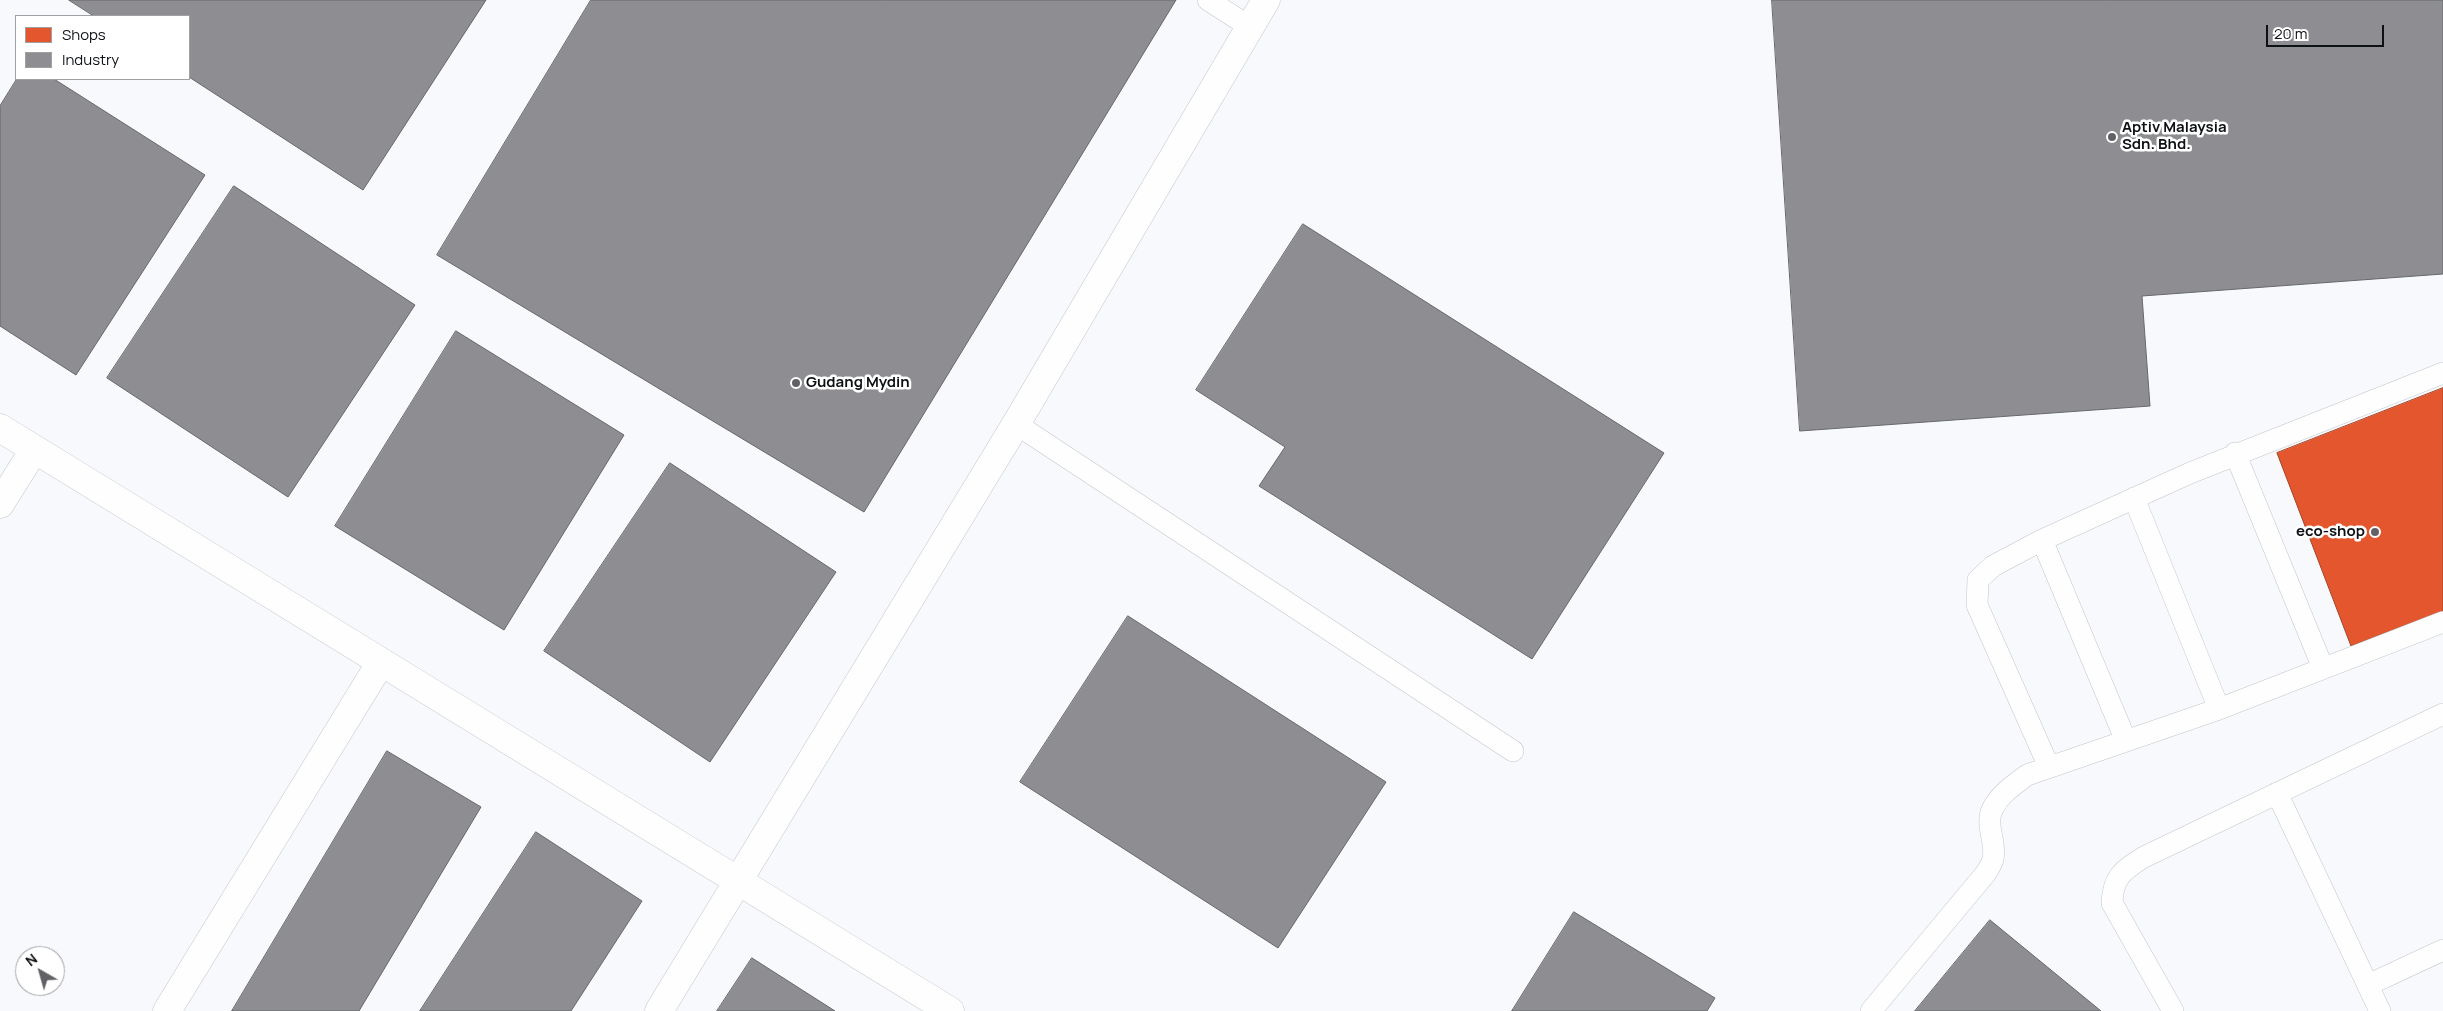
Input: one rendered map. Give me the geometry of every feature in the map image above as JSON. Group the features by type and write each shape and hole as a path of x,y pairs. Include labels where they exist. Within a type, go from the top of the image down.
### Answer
{"street":[{"path":"659,1011 740,881 1016,424 1266,0"},
{"path":"0,428 950,1011"},
{"path":"0,504 34,450"},
{"path":"167,1011 381,662"}],"lane":[{"path":"1208,0 1250,27"},
{"path":"2049,767 1977,605 1978,580 1993,566 2042,540 2235,453 2443,373"},
{"path":"1016,424 1513,751"},
{"path":"2235,453 2323,668"},
{"path":"2134,498 2219,708"},
{"path":"2042,540 2126,741"},
{"path":"1871,1011 1986,873 1993,859 1993,841 1990,825 1992,809 2003,794 2027,775 2219,708 2443,622"},
{"path":"2173,1011 2112,903 2113,885 2125,869 2144,857 2443,714"},
{"path":"2277,793 2380,1011"},
{"path":"2368,985 2443,950"}],"building: Shops":[{"name":"eco-shop","path":"2443,388 2443,611 2351,646 2277,453"}],"building: Industry":[{"path":"69,0 486,0 363,190 190,78 190,15 92,15"},
{"name":"Gudang Mydin","path":"591,0 1176,0 864,512 437,255"},
{"name":"Aptiv Malaysia Sdn. Bhd.","path":"1772,0 2443,0 2443,274 2142,296 2150,406 1800,431"},
{"path":"16,80 56,80 205,175 76,375 0,326 0,106"},
{"path":"234,186 415,305 288,497 107,378"},
{"path":"1303,224 1664,453 1532,659 1259,486 1285,447 1196,390"},
{"path":"456,331 624,435 504,630 335,526"},
{"path":"670,463 836,572 710,762 544,651"},
{"path":"1128,616 1386,782 1278,948 1020,782"},
{"path":"387,751 481,807 359,1011 232,1011"},
{"path":"536,832 642,901 571,1011 420,1011"},
{"path":"1574,912 1715,998 1707,1011 1512,1011"},
{"path":"1990,920 2101,1011 1915,1011"},
{"path":"752,958 835,1011 717,1011"}],"place":[{"name":"Aptiv Malaysia Sdn. Bhd.","path":"2112,137"},
{"name":"Gudang Mydin","path":"796,383"},
{"name":"eco-shop","path":"2375,532"}]}
